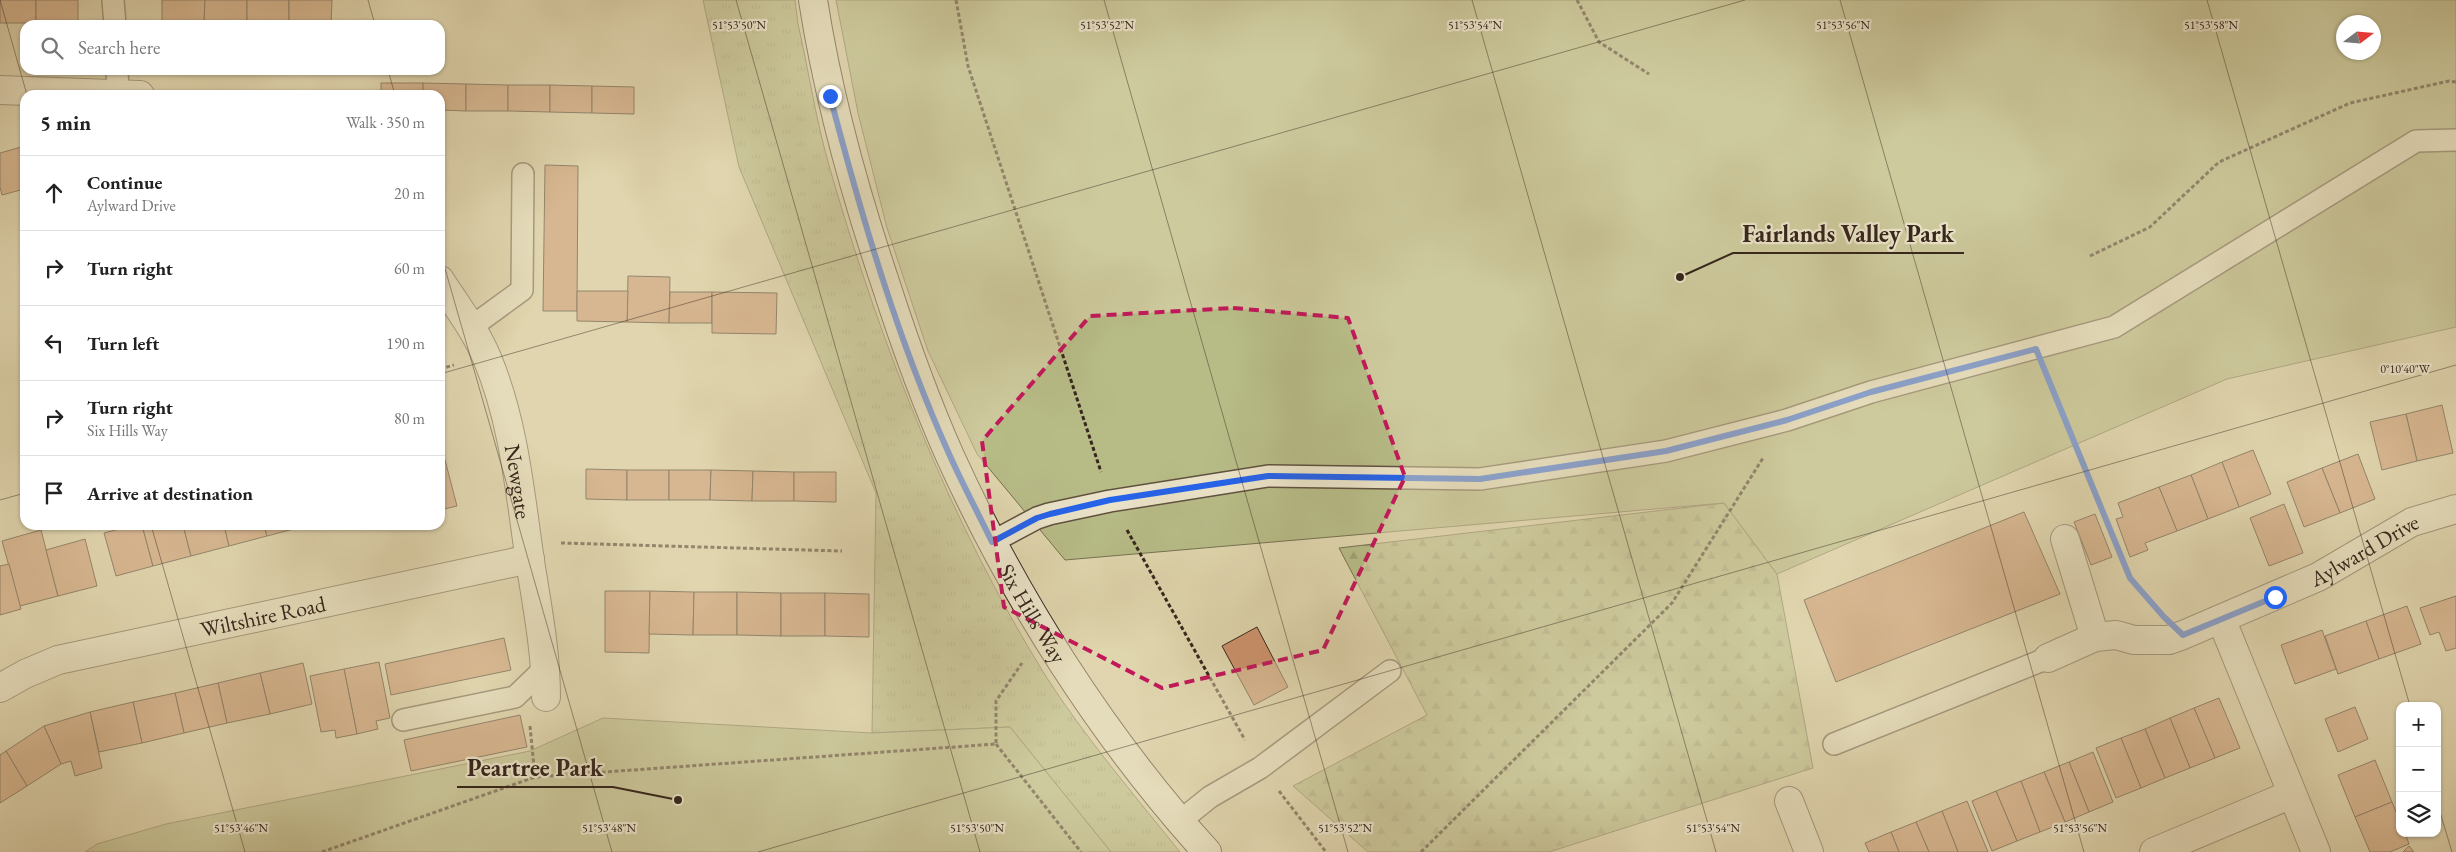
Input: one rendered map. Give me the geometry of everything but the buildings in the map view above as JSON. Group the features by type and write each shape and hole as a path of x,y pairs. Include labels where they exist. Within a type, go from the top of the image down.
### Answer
{"street":[{"name":"Six Hills Way","path":"813,0 830,96 846,160 876,257 924,392 950,456 992,542 1043,632 1088,701 1179,822 1207,852"},
{"path":"0,90 125,86"},
{"name":"Newgate","path":"445,288 486,356 500,391 511,437 529,551 546,667 546,697"},
{"name":"Aylward Drive","path":"2048,658 2095,637 2116,635 2134,640 2169,640 2222,621 2353,559 2412,522 2456,509"},
{"path":"2065,539 2095,637"},
{"name":"Wiltshire Road","path":"0,688 25,674 58,660 529,551"},
{"path":"2222,621 2316,852"},
{"path":"2154,852 2292,794"},
{"path":"1788,801 1809,852"}],"lane":[{"path":"113,0 115,20"},
{"path":"992,542 1037,518 1110,500 1268,476 1480,479 1666,451 1787,420 1871,392 2114,327 2416,141 2456,140"},
{"path":"470,328 522,290 523,174"},
{"path":"1834,744 2048,658"},
{"path":"403,720 515,697 546,667"},
{"path":"1179,822 1210,797 1260,768 1390,671"}],"path":[{"path":"956,0 968,66 1110,500 1260,768 1326,852"},
{"path":"1577,0 1599,42 1650,74"},
{"path":"2090,256 2150,228 2219,162 2350,103 2449,81 2456,82"},
{"path":"2036,349 2130,578 2164,617 2183,635"},
{"path":"1421,852 1672,603 1787,420"},
{"path":"529,551 842,551"},
{"path":"1043,632 996,701 996,744 1080,852"},
{"path":"535,777 529,720 546,697"},
{"path":"322,852 535,777 996,744"}],"highlighted area":[{"path":"1233,308 1348,318 1405,477 1323,650 1162,688 1004,607 982,441 1090,316"}],"green space":[{"path":"703,0 795,0 798,24 821,133 850,235 895,365 920,429 948,492 1010,615 1045,675 1093,743 1180,852 1111,852 1010,727 872,733 876,493 739,167"},
{"path":"836,0 2456,0 2456,327 2227,379 1777,574 1724,503 1065,560 977,454 928,351 887,228 858,113"},
{"path":"1724,503 1777,574 1813,768 1549,852 1368,852 1293,786 1427,715 1339,548"},
{"path":"603,718 872,733 1010,727 1111,852 85,852 97,844 166,824 530,751"}],"place":[{"name":"Fairlands Valley Park","path":"1680,277"},
{"name":"Peartree Park","path":"678,800"}],"route":[{"path":"830,96 846,160 873,248 910,356 950,456 992,542 1037,518 1050,514 1110,500 1268,476 1480,479 1666,451 1787,420 1871,392 2036,349 2130,578 2164,617 2183,635 2222,621 2275,597"}]}
